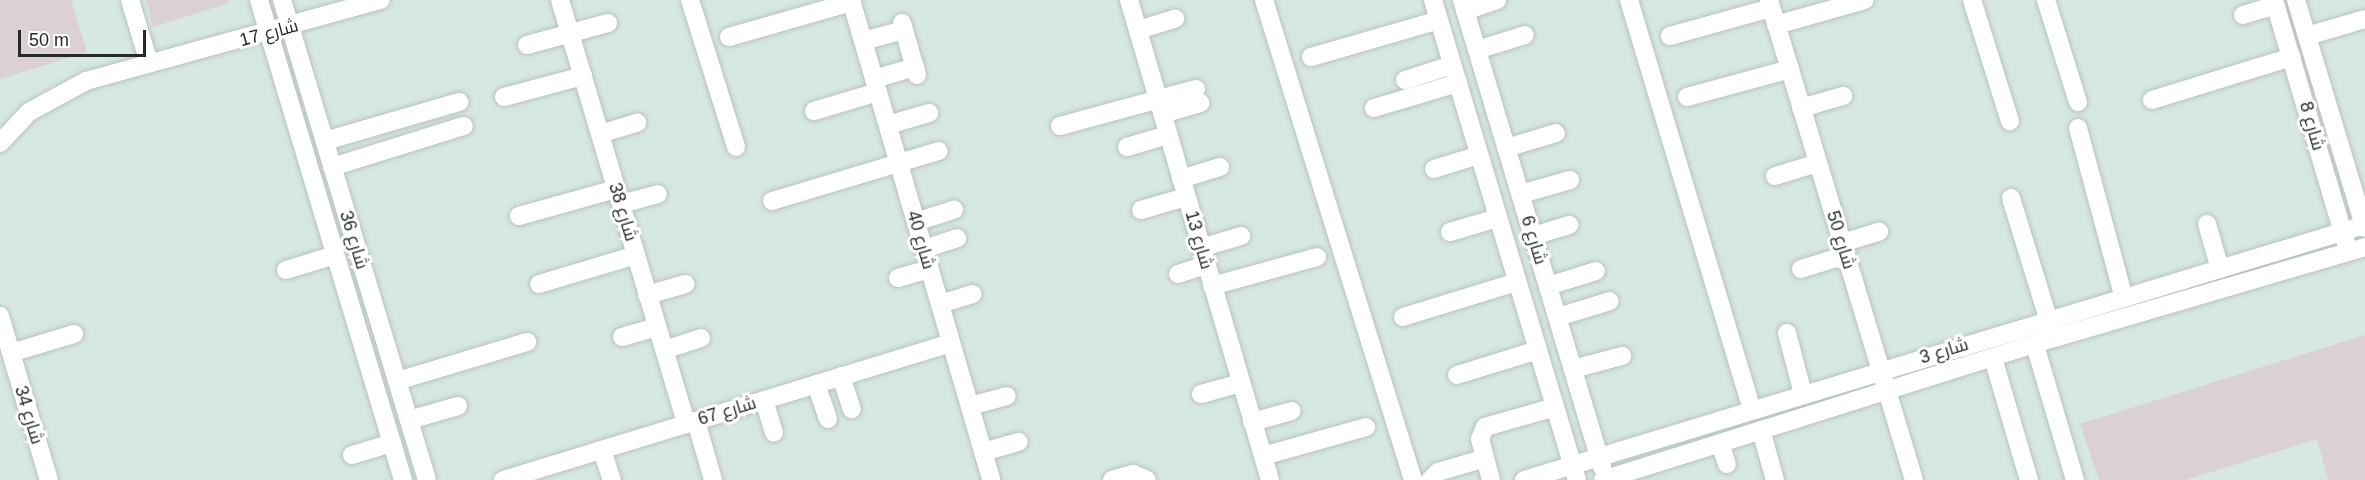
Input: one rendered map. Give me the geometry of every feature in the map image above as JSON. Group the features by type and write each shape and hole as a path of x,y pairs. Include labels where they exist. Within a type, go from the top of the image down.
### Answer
{"street":[{"path":"130,0 149,63"},
{"name":"شارع 36","path":"259,0 403,480"},
{"name":"شارع 36","path":"282,0 427,480"},
{"name":"شارع 17","path":"0,143 29,112 56,95 86,81 268,34 381,0"},
{"name":"شارع 38","path":"560,0 664,350 713,480"},
{"path":"690,0 736,147"},
{"name":"شارع 13","path":"1129,0 1270,480"},
{"path":"1264,0 1413,480"},
{"name":"شارع 6","path":"1433,0 1575,473"},
{"path":"1463,5 1497,0"},
{"path":"1629,0 1752,409"},
{"path":"1669,31 1769,8 1865,0"},
{"path":"1972,0 2010,122"},
{"path":"2046,0 2078,102"},
{"name":"شارع 8","path":"2296,0 2365,226"},
{"path":"729,37 852,1"},
{"name":"شارع 40","path":"852,1 991,480"},
{"path":"2243,15 2275,3"},
{"name":"شارع 8","path":"2275,3 2343,232 2357,250"},
{"name":"شارع 6","path":"1463,5 1605,480"},
{"name":"شارع 50","path":"1769,8 1790,69 1914,480"},
{"path":"1138,30 1175,19"},
{"path":"2307,36 2365,19"},
{"path":"1311,57 1439,20"},
{"path":"527,45 608,23"},
{"path":"814,111 916,71 903,27 863,40"},
{"path":"1477,50 1525,35"},
{"path":"2152,100 2292,57"},
{"path":"1405,80 1452,65"},
{"path":"1687,97 1790,69"},
{"path":"504,97 583,76"},
{"path":"1374,108 1458,83"},
{"path":"1060,126 1160,107 1198,96"},
{"path":"1801,108 1843,96"},
{"path":"325,141 459,102"},
{"path":"888,125 928,113"},
{"path":"600,134 637,123"},
{"path":"332,167 464,126"},
{"path":"2078,128 2124,298"},
{"path":"1506,148 1556,133"},
{"path":"1126,147 1168,135"},
{"path":"772,201 939,151"},
{"path":"1434,169 1479,155"},
{"path":"1775,176 1818,163"},
{"path":"1141,210 1222,172"},
{"path":"1521,194 1569,180"},
{"path":"519,216 618,197 658,194"},
{"path":"2011,198 2054,338"},
{"path":"916,222 954,210"},
{"path":"1450,232 1498,218"},
{"path":"2207,224 2220,268"},
{"path":"1533,236 1569,225"},
{"name":"شارع 3","path":"1524,480 1575,473 1600,457 1803,393 2365,226"},
{"path":"1801,269 1879,232"},
{"path":"1178,274 1204,256 1241,236"},
{"path":"924,249 957,238"},
{"name":"شارع 3","path":"1605,480 2054,338 2357,250"},
{"path":"286,270 335,255"},
{"path":"539,284 636,255"},
{"path":"1212,286 1317,257"},
{"path":"898,278 930,269"},
{"path":"1548,286 1596,272"},
{"path":"1403,317 1517,282"},
{"path":"647,295 685,284"},
{"path":"940,304 973,294"},
{"path":"1558,317 1610,302"},
{"name":"شارع 34","path":"1,320 49,480"},
{"path":"622,337 657,327"},
{"path":"1787,333 1803,393"},
{"path":"11,353 74,334"},
{"path":"664,350 701,338"},
{"path":"397,381 527,342"},
{"name":"شارع 67","path":"503,480 547,474 602,450 951,343"},
{"path":"2035,345 2075,480"},
{"path":"1457,375 1538,350"},
{"path":"1573,369 1622,356"},
{"path":"1993,358 2029,480"},
{"path":"841,376 852,410"},
{"path":"1201,394 1241,383"},
{"path":"816,384 828,419"},
{"path":"970,406 1007,396"},
{"path":"764,400 774,432"},
{"path":"409,420 458,406"},
{"path":"1491,480 1480,439 1485,427 1555,406"},
{"path":"1252,422 1292,411"},
{"path":"1263,456 1366,427"},
{"path":"1761,430 1775,480"},
{"path":"983,452 1019,442"},
{"path":"352,455 392,443"},
{"path":"1720,443 1727,464"},
{"path":"602,450 612,480"},
{"path":"1430,480 1438,472 1485,459"},
{"path":"1112,480 1133,474 1147,480"}],"shaded area":[{"path":"0,0 2365,0 2365,480 0,480"}],"building":[{"path":"0,0 71,0 87,52 0,79"},
{"path":"146,0 229,0 229,3 153,27"},
{"path":"2365,335 2365,480 2328,480 2317,439 2186,480 2099,480 2080,424"}]}
